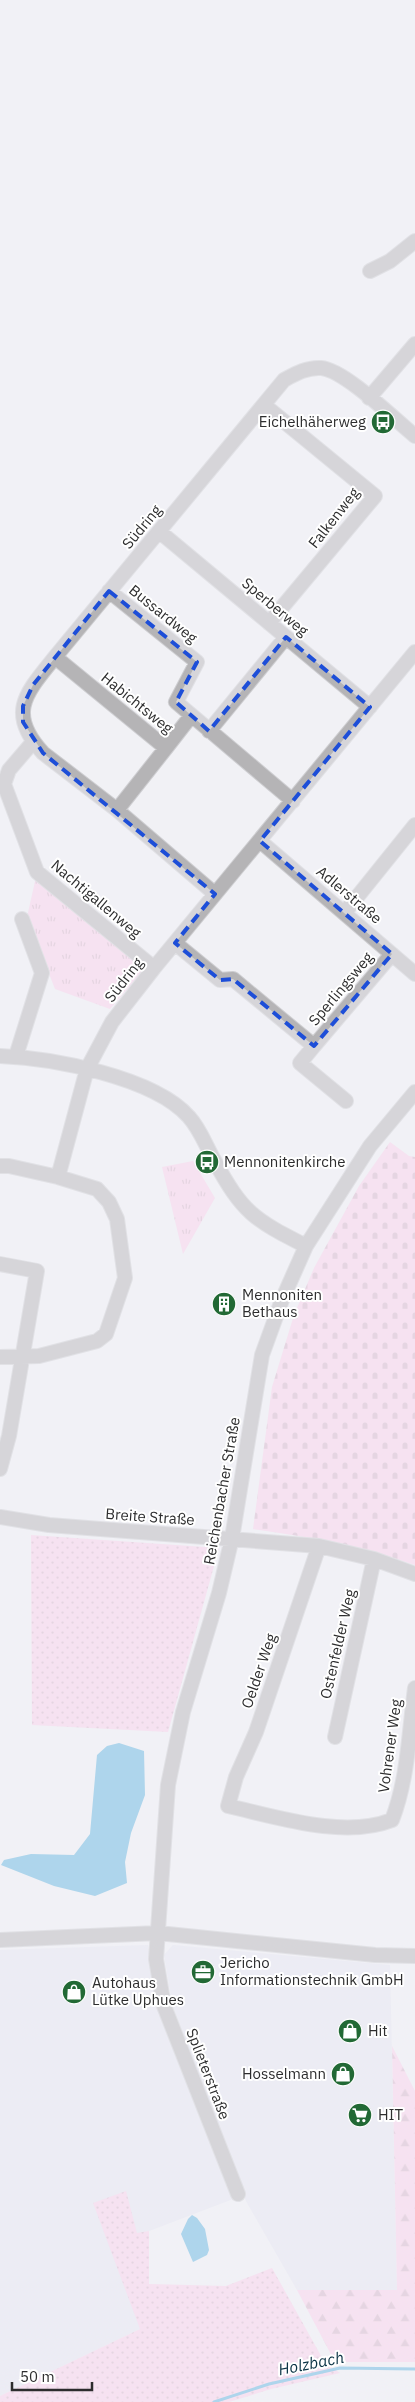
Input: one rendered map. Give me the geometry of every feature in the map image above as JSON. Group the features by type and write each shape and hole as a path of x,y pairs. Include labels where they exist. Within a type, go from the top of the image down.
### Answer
{"street":[{"path":"370,271 390,261 415,241"},
{"path":"369,398 415,344"},
{"name":"Südring","path":"215,894 117,810 43,753 33,742 23,722 23,706 33,685 55,657 284,380 297,373 321,368 332,371 341,376 415,436"},
{"name":"Falkenweg","path":"264,405 375,496 269,623"},
{"name":"Sperberweg","path":"160,532 370,707"},
{"name":"Bussardweg","path":"109,591 196,662 176,702 293,801"},
{"path":"209,731 286,637"},
{"name":"Südring","path":"58,1176 87,1069 112,1022 174,943 415,652"},
{"name":"Habichtsweg","path":"55,657 166,748 191,716"},
{"name":"Nachtigallenweg","path":"33,742 9,770 4,784 37,872 154,968"},
{"path":"117,810 166,748"},
{"path":"345,912 415,825"},
{"name":"Adlerstraße","path":"260,841 415,974"},
{"path":"16,1056 42,973 22,919"},
{"name":"Sperlingsweg","path":"174,943 220,980 233,979 314,1046"},
{"name":"Sperlingsweg","path":"346,1101 300,1063 392,954"},
{"path":"0,1056 16,1056 87,1069 156,1093 177,1105 190,1118 233,1195 244,1208 268,1227 306,1246"},
{"name":"Reichenbacher Straße","path":"158,1933 168,1785 182,1712 219,1593 232,1538 262,1355 282,1300 306,1246 370,1146 415,1092"},
{"path":"0,1166 9,1166 58,1176 97,1189 109,1202 117,1219 125,1278 106,1334 97,1342 39,1356 23,1358 0,1356"},
{"path":"0,1264 37,1271 9,1436 0,1469"},
{"name":"Breite Straße","path":"0,1517 49,1526 232,1538 319,1546 374,1559 415,1574"},
{"name":"Oelder Weg","path":"228,1806 236,1777 256,1732 319,1546"},
{"name":"Ostenfelder Weg","path":"335,1737 374,1559"},
{"name":"Vohrener Weg","path":"228,1806 296,1822 337,1827 376,1826 392,1820 399,1803 404,1778 415,1688"},
{"path":"0,1940 158,1933 376,1956 415,1956"},
{"name":"Splieterstraße","path":"158,1933 156,1959 164,2006 238,2194"}],"highlighted area":[{"path":"109,591 197,662 176,702 209,731 286,637 370,707 260,841 392,954 314,1046 233,979 220,980 175,943 215,894 43,753 23,722 23,706 33,685"}],"shaded area":[{"path":"148,1945 160,2007 233,2199 137,2234 140,2329 0,2396 0,1950"},
{"path":"173,1945 390,1965 397,2291 297,2290 246,2201 172,2004 164,1955"}],"green space":[{"path":"36,877 146,967 110,1009 55,989 27,917"},
{"path":"390,1142 409,1156 415,1157 415,1565 375,1552 335,1543 253,1529 272,1387 294,1315 314,1268 359,1186"},
{"path":"193,1161 215,1198 183,1254 162,1167"},
{"path":"31,1535 219,1548 168,1732 32,1725"},
{"path":"392,2046 415,2091 415,2362 335,2362 297,2290 397,2290"},
{"path":"126,2191 137,2233 149,2231 149,2284 226,2286 272,2268 325,2363 340,2373 271,2389 229,2402 0,2402 0,2396 140,2329 93,2203"}],"water":[{"path":"119,1743 144,1751 145,1795 131,1833 125,1862 127,1883 95,1896 54,1886 1,1865 4,1860 31,1854 74,1855 90,1834 97,1755 107,1746"},
{"path":"192,2215 197,2218 205,2229 209,2250 207,2255 193,2262 181,2234"}],"waterway":[{"name":"Holzbach","path":"214,2402 269,2384 340,2368 415,2369"}],"place":[{"name":"Eichelhäherweg","path":"383,422"},
{"name":"Mennonitenkirche","path":"207,1162"},
{"name":"Mennoniten Bethaus","path":"224,1304"},
{"name":"Jericho Informationstechnik GmbH","path":"203,1972"},
{"name":"Autohaus Lütke Uphues","path":"74,1992"},
{"name":"Hit","path":"350,2031"},
{"name":"Hosselmann","path":"343,2074"},
{"name":"HIT","path":"360,2115"}]}
